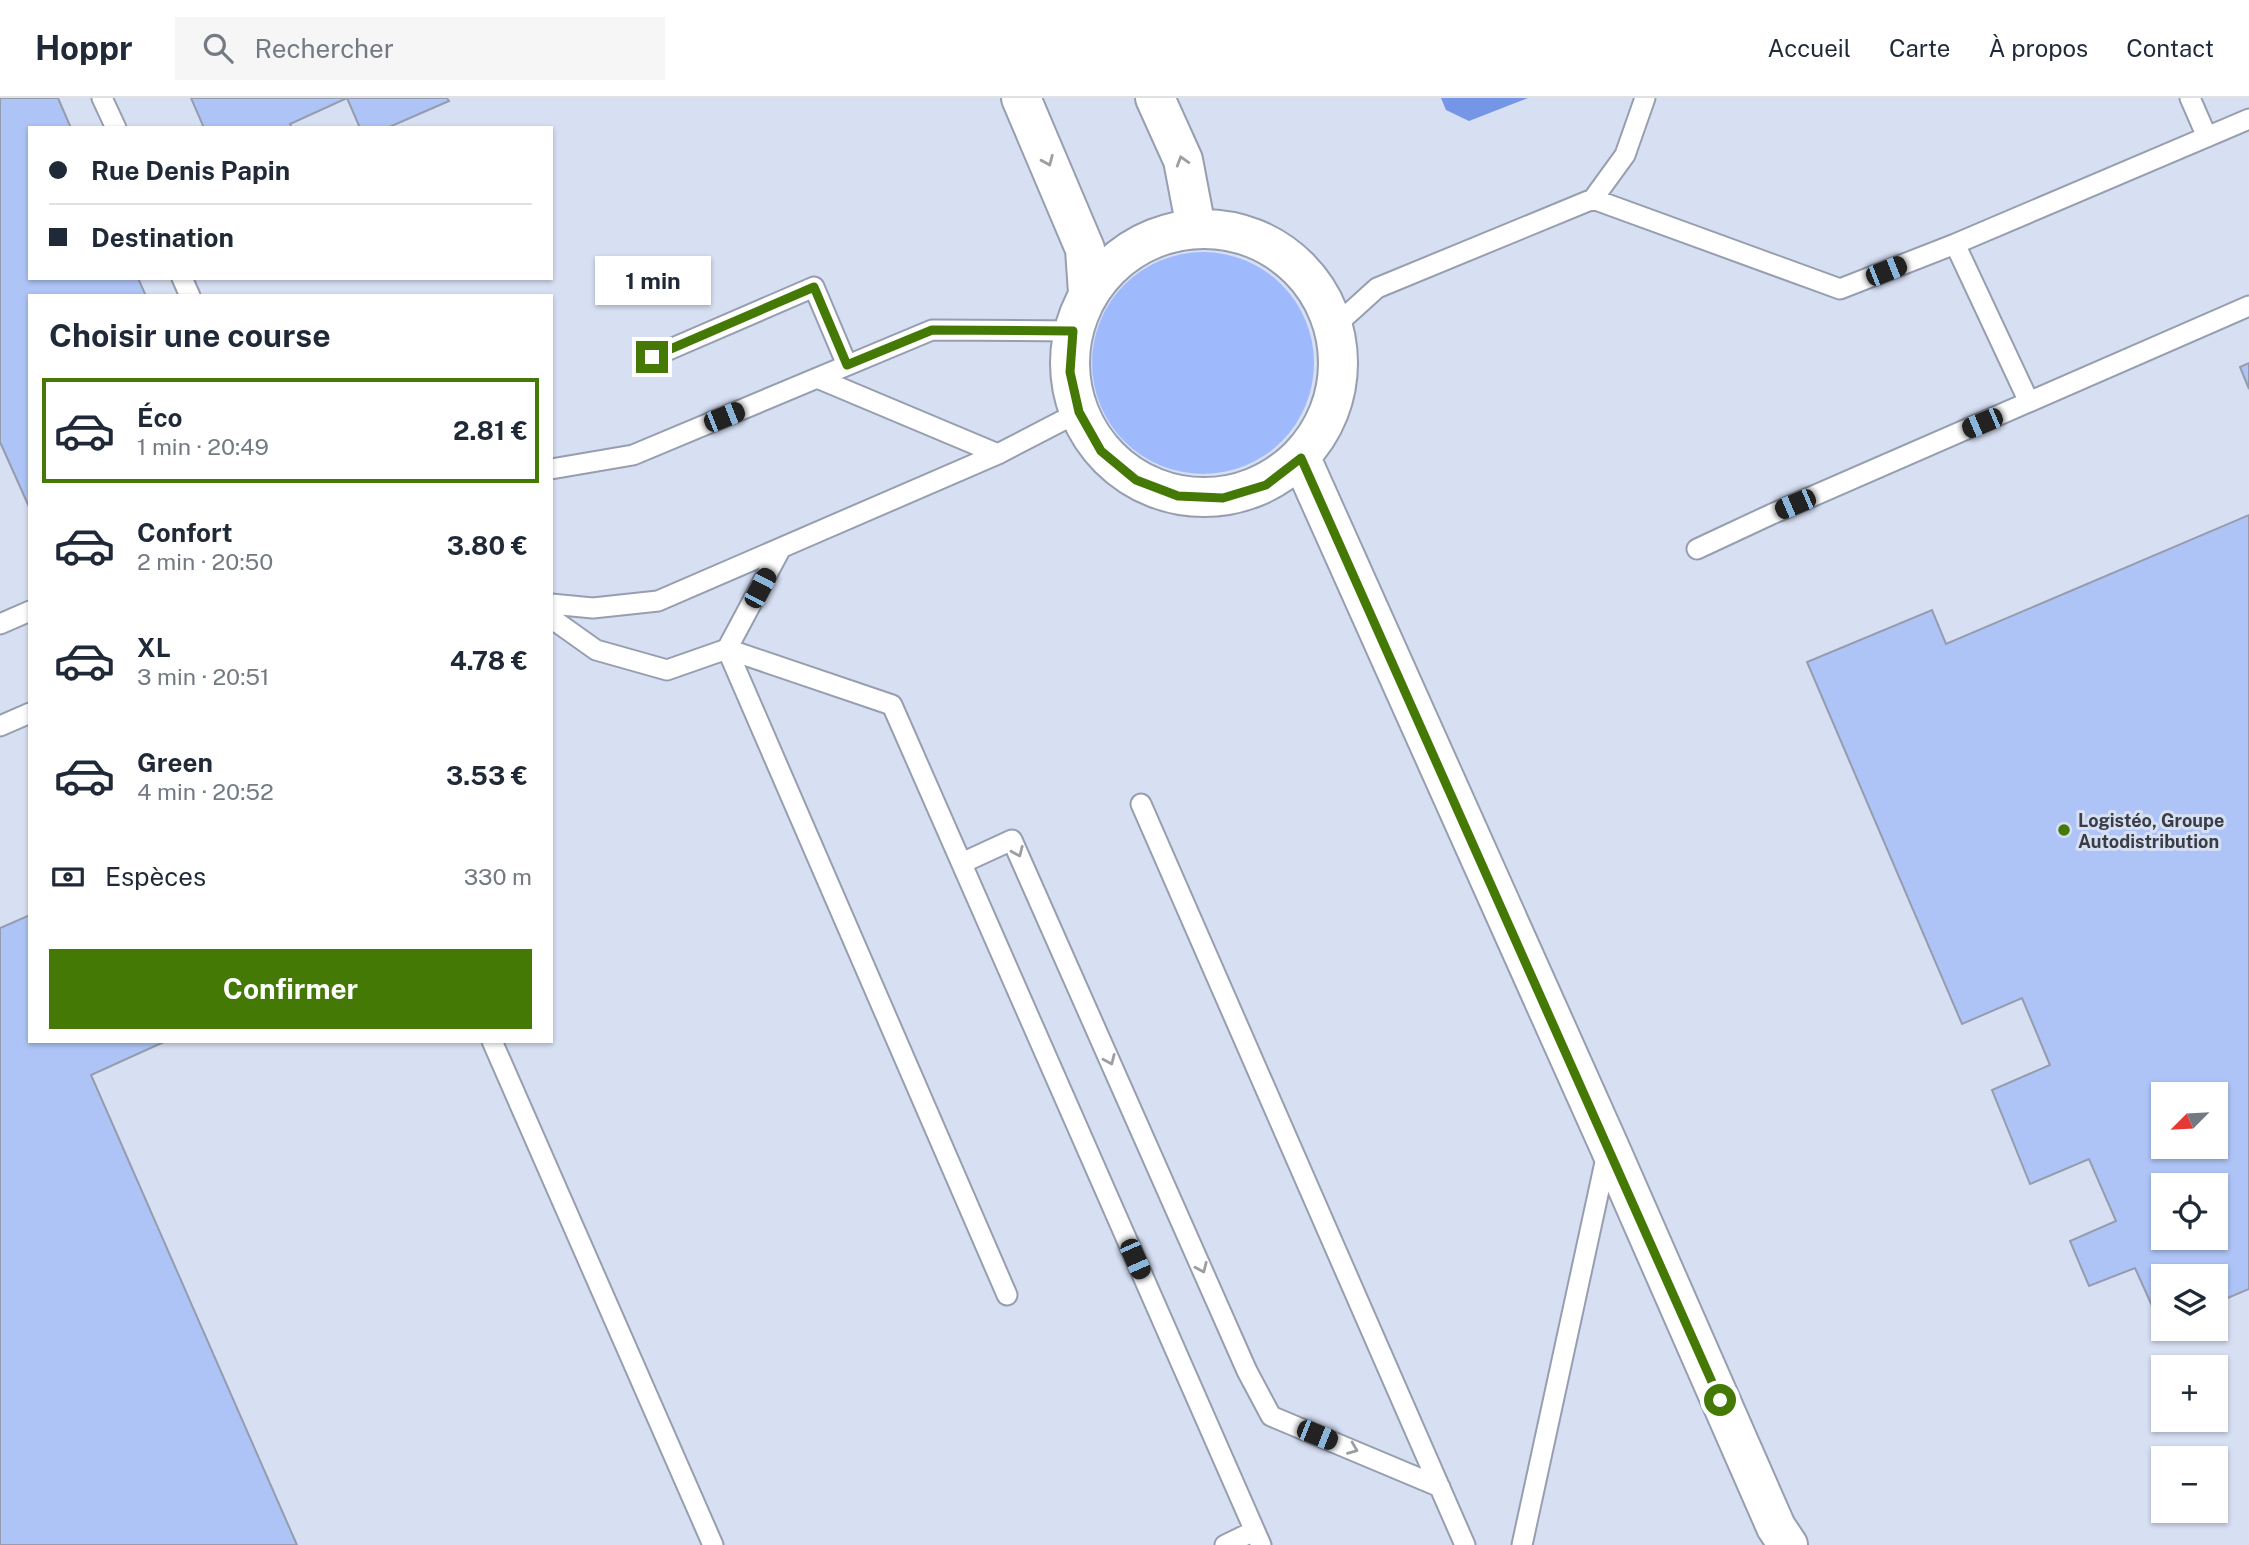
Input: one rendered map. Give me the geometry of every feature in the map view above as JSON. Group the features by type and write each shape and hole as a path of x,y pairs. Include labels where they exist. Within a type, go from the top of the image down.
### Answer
{"street":[{"path":"1021,98 1085,249 1088,293"},
{"path":"1155,98 1183,160 1196,228"},
{"path":"1196,228 1241,233 1282,253 1314,285 1335,326 1339,373 1328,419 1301,458 1266,485 1223,498 1178,496 1136,480 1101,451 1079,412 1070,372 1073,331 1088,293 1116,260 1154,237 1196,228"},
{"path":"1301,458 1776,1527 1788,1545"}],"lane":[{"path":"102,98 115,126"},
{"path":"1335,326 1377,288 1593,199 1625,155 1645,98"},
{"path":"2190,98 2207,137"},
{"path":"1593,199 1840,289 1955,244 2249,119"},
{"path":"1955,244 2029,402"},
{"path":"652,357 814,287 847,365"},
{"path":"1697,549 2249,306"},
{"path":"553,469 633,454 932,330 1073,331"},
{"path":"817,378 999,454"},
{"path":"553,604 593,608 658,601 999,454 1079,412"},
{"path":"727,649 781,548"},
{"path":"0,624 28,612"},
{"path":"553,619 596,650 667,670 727,649 892,705 1258,1538 1225,1545"},
{"path":"727,649 1007,1295"},
{"path":"0,726 28,714"},
{"path":"1141,804 1465,1545"},
{"path":"962,863 1012,841 1247,1371 1271,1416 1440,1487"},
{"path":"493,1043 713,1545"},
{"path":"1522,1545 1609,1146"}],"shaded area":[{"path":"1441,98 1528,98 1469,121 1446,110"},
{"path":"1203,252 1225,254 1255,265 1273,277 1289,293 1301,311 1309,331 1314,363 1312,385 1301,415 1289,433 1273,449 1255,461 1235,469 1203,474 1181,472 1151,461 1133,449 1117,433 1105,415 1097,395 1092,363 1094,341 1105,311 1117,293 1133,277 1151,265 1171,257"}],"building":[{"path":"0,98 58,98 70,126 28,126 28,280 139,280 145,294 28,294 28,505 0,442"},
{"path":"191,98 347,98 290,124 291,126 203,126"},
{"path":"347,98 447,98 449,101 392,126 359,126"},
{"path":"2249,363 2249,389 2240,367"},
{"name":"Logistéo, Groupe Autodistribution","path":"2249,515 2249,1289 2228,1298 2228,1264 2151,1264 2151,1304 2135,1268 2089,1286 2070,1241 2116,1221 2089,1159 2030,1184 1992,1090 2050,1065 2022,998 1962,1024 1807,662 1932,610 1946,644"},
{"path":"28,916 28,1043 162,1043 91,1075 297,1545 0,1545 0,928"}],"place":[{"name":"Logistéo, Groupe Autodistribution","path":"2064,830"}],"route":[{"path":"652,357 814,287 847,365 932,330 1073,331 1070,372 1079,412 1101,451 1136,480 1178,496 1223,498 1266,485 1301,458 1720,1400"}]}
